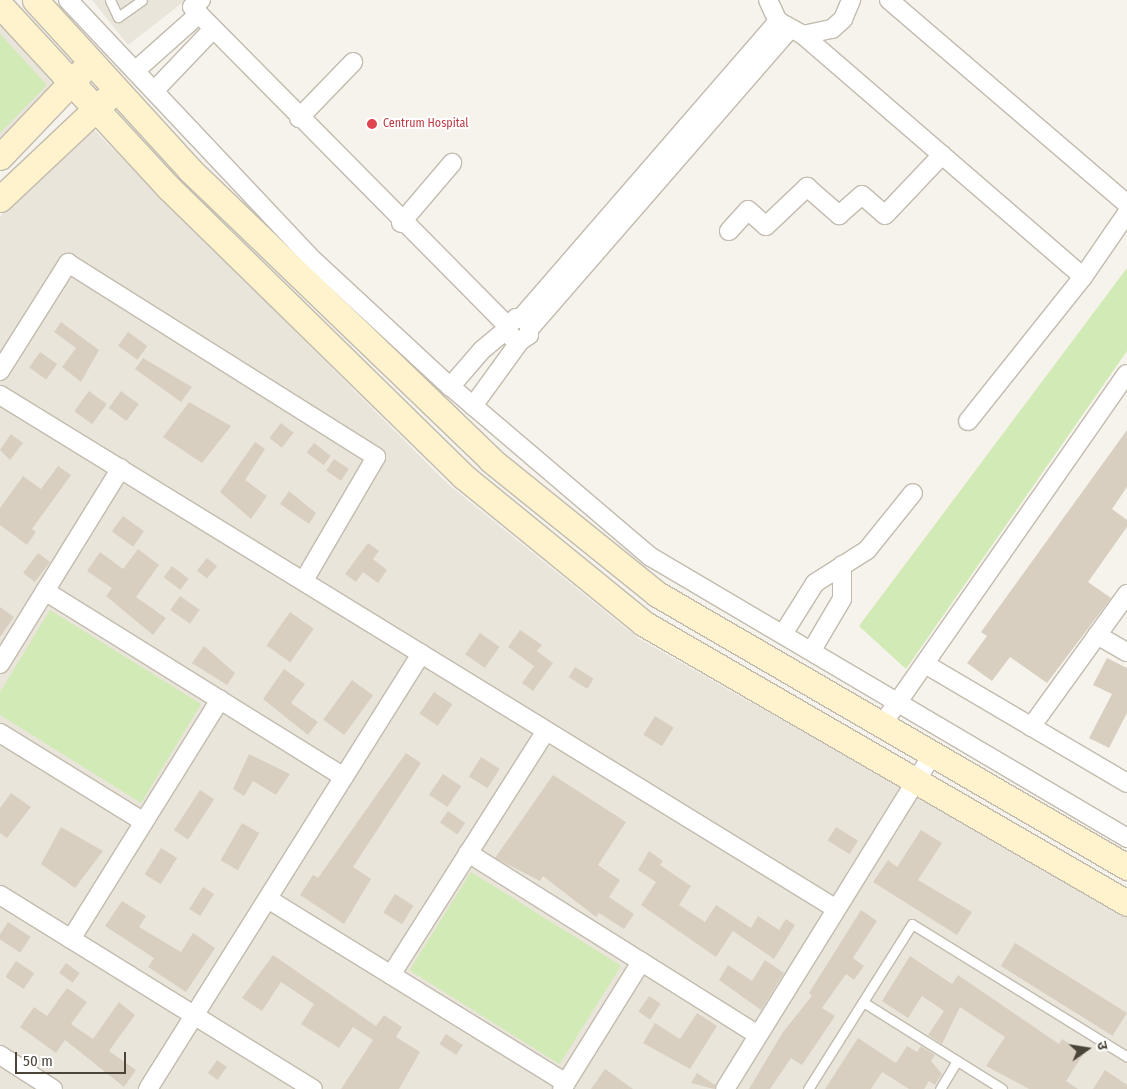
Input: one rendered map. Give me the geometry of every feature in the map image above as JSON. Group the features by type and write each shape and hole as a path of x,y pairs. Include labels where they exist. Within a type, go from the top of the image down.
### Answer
{"street":[{"path":"35,0 92,61 115,90 190,170 491,460 657,594 881,726 1127,867"},
{"path":"68,0 310,256 450,387 651,557 812,650 1127,838"},
{"path":"768,0 790,29 942,155 1083,277"},
{"path":"473,406 517,328 790,29 832,29 843,19 851,0"},
{"path":"889,0 1127,204"},
{"path":"0,5 69,84 169,188 485,494 643,623 1127,903"},
{"path":"135,72 200,7 213,29 401,223 517,328"},
{"path":"154,91 213,29"},
{"path":"0,157 92,61"},
{"path":"299,118 352,62"},
{"path":"0,199 115,90"},
{"path":"729,231 748,210 766,226 807,187 839,214 862,195 885,215 942,155"},
{"path":"401,223 452,163"},
{"path":"968,421 1083,277 1127,213"},
{"path":"0,371 68,263 376,457 304,580"},
{"path":"450,387 482,350 517,328"},
{"path":"881,726 1127,374"},
{"path":"0,395 304,580 545,732 836,908"},
{"path":"0,664 121,468"},
{"path":"783,634 815,582 867,550 912,493"},
{"path":"812,650 842,599 842,565"},
{"path":"45,591 344,777"},
{"path":"1031,727 1127,594"},
{"path":"1097,635 1127,652"},
{"path":"148,1089 421,654"},
{"path":"925,664 1127,783"},
{"path":"71,939 220,700"},
{"path":"391,975 545,732"},
{"path":"0,733 144,822"},
{"path":"725,1089 932,755"},
{"path":"468,853 758,1035"},
{"path":"0,895 313,1089"},
{"path":"268,899 564,1086 640,962"},
{"path":"0,1055 54,1089"}],"lane":[{"path":"110,0 118,17 142,0"},
{"path":"808,1089 912,924 1127,1058"},
{"path":"863,1002 1002,1089"},
{"path":"940,1089 957,1061"}],"shaded area":[{"path":"92,0 186,0 128,45"},
{"path":"0,18 71,95 0,171"},
{"path":"93,129 448,484 638,638 1127,916 1127,1089 0,1089 0,216"}],"green space":[{"path":"0,34 47,85 0,133"},
{"path":"1127,268 1127,351 906,669 859,626"},
{"path":"50,610 201,704 141,803 0,715 0,692"},
{"path":"471,872 621,966 560,1064 410,970"}],"building":[{"path":"61,322 99,350 81,382 62,367 76,348 54,332"},
{"path":"128,332 147,346 137,360 118,346"},
{"path":"40,352 57,364 46,380 29,368"},
{"path":"143,358 192,387 181,402 135,369"},
{"path":"89,391 107,404 92,424 74,411"},
{"path":"121,391 139,404 126,421 109,408"},
{"path":"189,402 231,426 202,463 163,437"},
{"path":"281,423 294,433 282,448 269,438"},
{"path":"1127,430 1127,487 1112,509 1127,520 1127,527 1088,582 1111,598 1047,683 1010,657 992,681 967,663 987,636 981,632"},
{"path":"11,434 23,443 10,460 0,450"},
{"path":"255,442 265,449 245,480 267,496 251,519 220,492"},
{"path":"314,443 331,456 324,465 307,453"},
{"path":"334,459 349,469 341,481 326,471"},
{"path":"58,466 71,475 32,529 36,532 27,545 0,525 0,508 23,476 41,489"},
{"path":"289,491 316,513 309,524 280,504"},
{"path":"123,516 144,531 133,547 112,531"},
{"path":"368,543 379,551 373,559 387,570 378,583 363,572 356,582 345,574"},
{"path":"138,549 159,565 136,597 166,618 153,635 106,596 112,588 87,571 100,552 123,569"},
{"path":"38,553 50,562 35,582 23,573"},
{"path":"207,558 217,566 207,579 197,570"},
{"path":"172,566 189,579 180,590 164,577"},
{"path":"180,596 200,610 190,624 170,610"},
{"path":"0,607 14,617 0,637"},
{"path":"290,612 314,629 290,662 266,646"},
{"path":"520,630 542,645 537,651 553,663 533,691 522,683 534,666 508,647"},
{"path":"480,633 500,647 485,668 465,654"},
{"path":"204,646 235,673 227,685 192,663"},
{"path":"1107,658 1127,668 1127,713 1109,748 1089,738 1112,694 1093,685"},
{"path":"575,667 594,679 587,689 569,677"},
{"path":"284,669 305,684 291,703 318,722 308,735 263,699"},
{"path":"352,680 373,695 344,735 323,720"},
{"path":"434,692 452,704 438,726 419,714"},
{"path":"655,716 674,728 662,746 643,735"},
{"path":"406,753 421,763 353,867 371,879 344,924 300,895 313,875 318,878"},
{"path":"249,754 290,774 276,795 253,781 244,796 233,789"},
{"path":"481,757 500,769 487,788 469,777"},
{"path":"443,774 461,786 447,807 429,795"},
{"path":"553,775 626,822 598,865 620,880 609,897 634,914 624,929 599,913 596,917 543,876 540,881 495,858"},
{"path":"200,790 214,799 188,840 174,830"},
{"path":"11,793 31,807 7,838 0,833 0,808"},
{"path":"448,811 465,823 457,835 440,822"},
{"path":"242,823 259,833 238,870 220,860"},
{"path":"61,827 103,851 75,888 41,864"},
{"path":"836,827 858,841 850,854 828,841"},
{"path":"921,830 942,843 918,880 972,912 957,935 873,882 888,860 897,867"},
{"path":"161,848 177,858 161,884 145,874"},
{"path":"649,851 663,861 660,865 691,886 679,905 705,922 716,905 751,928 758,916 779,930 786,919 795,925 774,959 733,931 716,957 641,905 656,882 638,870"},
{"path":"203,887 214,894 200,916 189,909"},
{"path":"395,894 414,906 402,924 383,913"},
{"path":"122,901 146,916 139,927 181,952 193,933 215,948 186,992 148,967 154,958 105,926"},
{"path":"861,910 877,921 853,958 864,966 854,980 846,974 822,1008 835,1016 802,1065 791,1058 770,1089 749,1089 783,1032 812,996 809,993"},
{"path":"8,922 31,937 20,953 0,939 0,934"},
{"path":"1015,943 1127,1013 1113,1036 1001,966"},
{"path":"273,955 376,1026 384,1015 402,1027 396,1037 420,1052 399,1089 341,1089 373,1040 353,1027 339,1048 301,1024 314,1004 281,982 262,1011 242,998"},
{"path":"910,956 952,984 958,975 1059,1044 1062,1039 1084,1053 1066,1081 1078,1089 1029,1089 986,1066 1005,1037 960,1007 942,1044 928,1035 944,1011 922,996 908,1018 882,1001"},
{"path":"765,960 784,973 761,1010 719,980 728,965 752,981"},
{"path":"16,961 34,973 24,989 5,977"},
{"path":"66,963 80,973 73,983 59,973"},
{"path":"67,988 87,1002 71,1024 93,1039 119,1002 135,1015 109,1051 136,1070 124,1087 65,1040 56,1053 20,1027 34,1007 47,1016"},
{"path":"649,996 661,1004 650,1020 638,1012"},
{"path":"697,1013 717,1026 690,1069 643,1043 655,1023 680,1039"},
{"path":"446,1034 463,1045 456,1055 439,1044"},
{"path":"858,1038 896,1063 907,1046 917,1052 921,1046 935,1055 931,1061 942,1074 935,1085 929,1081 924,1089 909,1089 882,1072 871,1089 825,1089"},
{"path":"217,1060 227,1067 218,1080 208,1073"},
{"path":"605,1069 633,1089 591,1089"},
{"path":"1105,1070 1127,1085 1127,1089 1093,1089"},
{"path":"697,1073 715,1085 714,1089 691,1083"}],"place":[{"name":"Centrum Hospital","path":"372,124"}]}
